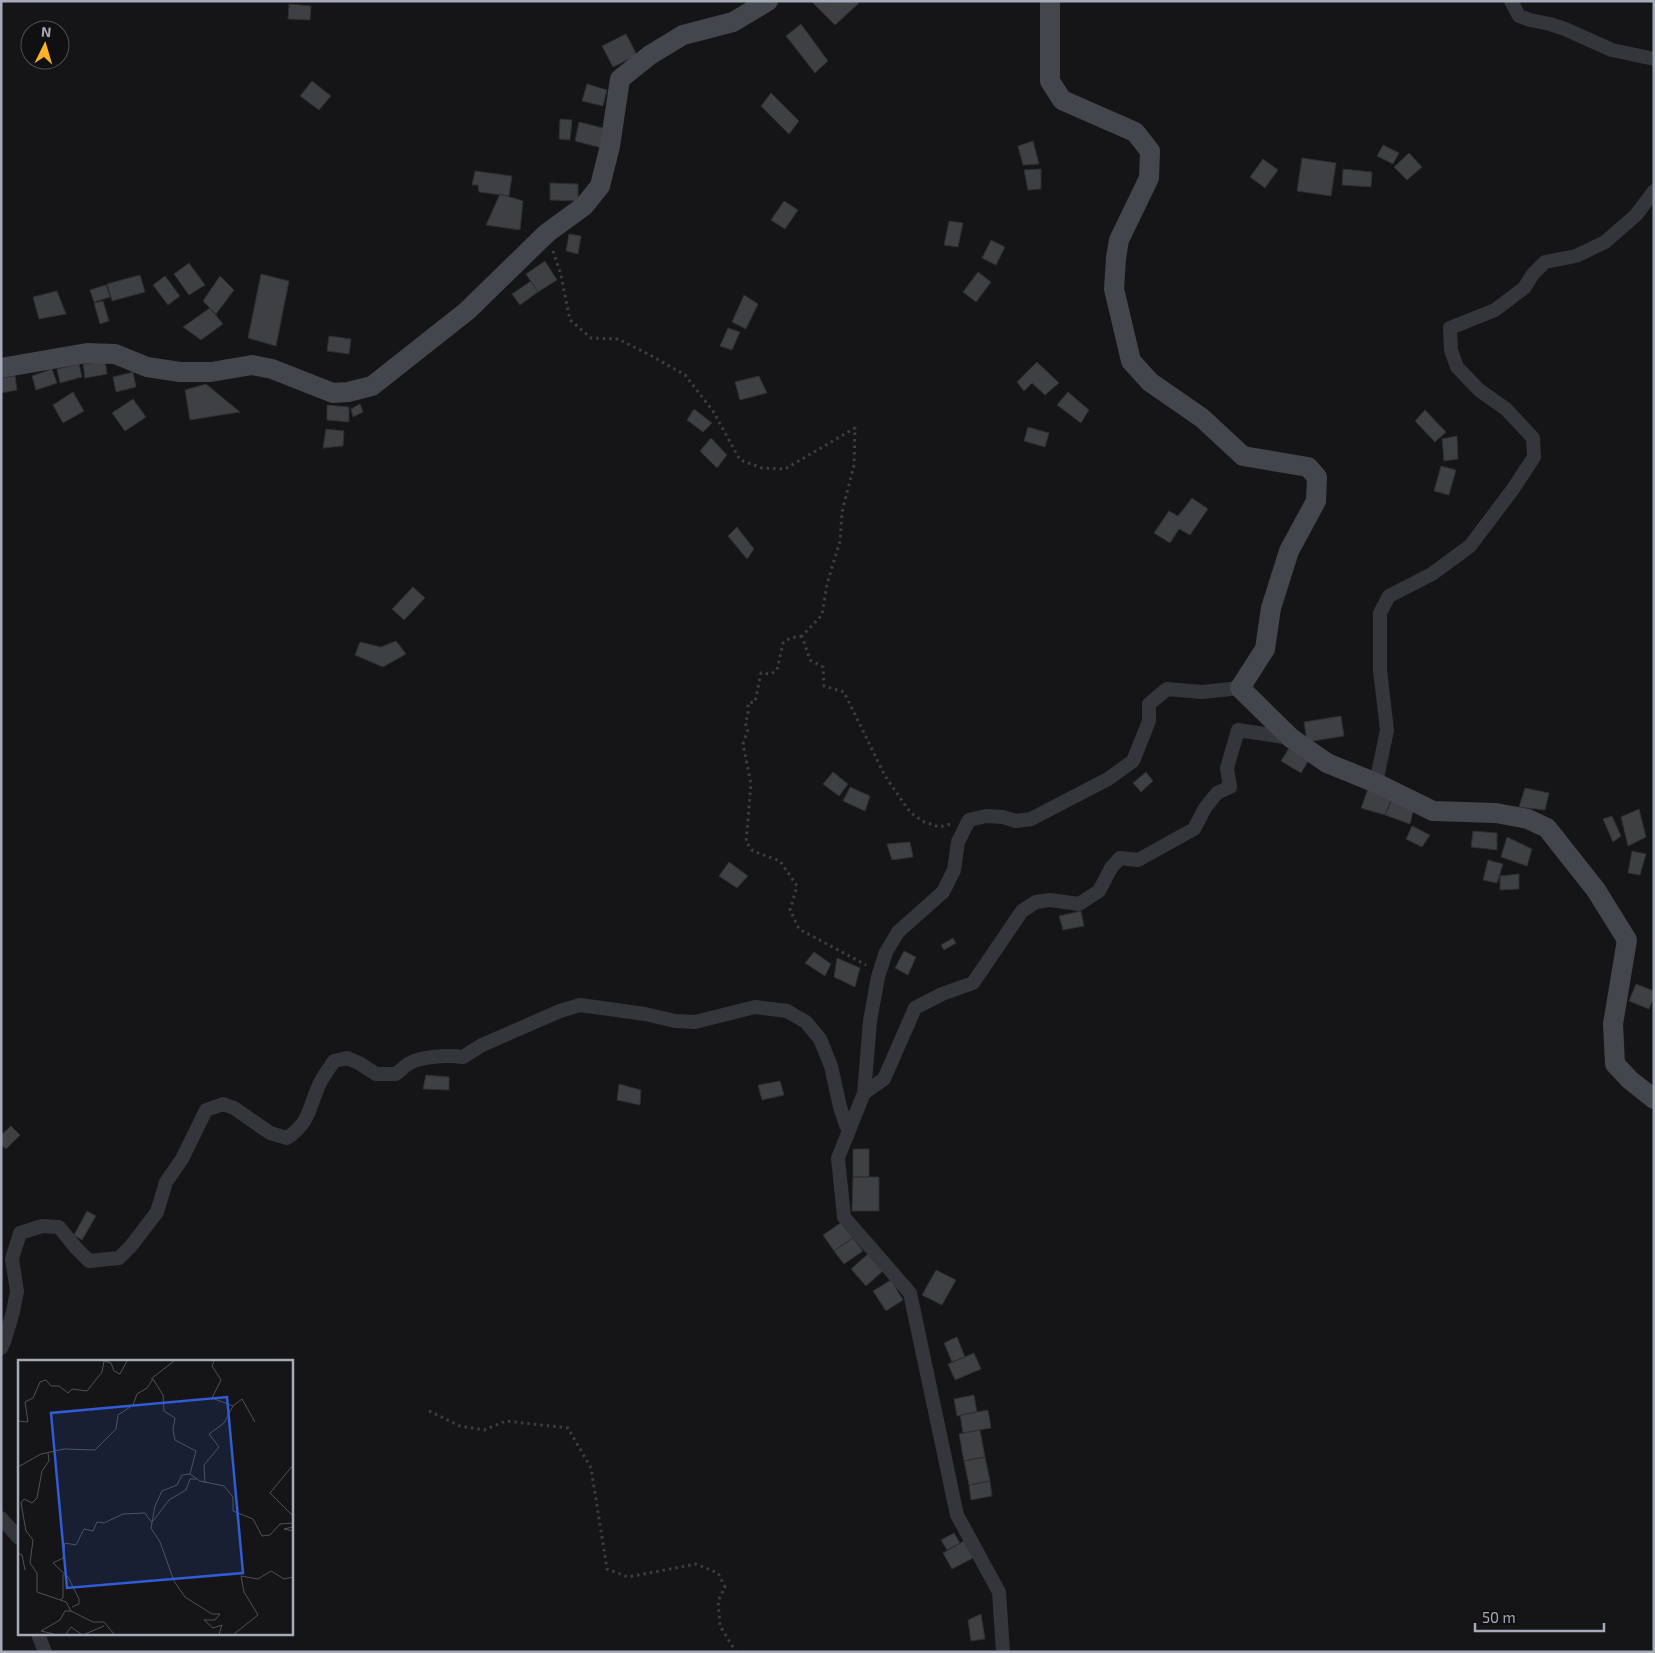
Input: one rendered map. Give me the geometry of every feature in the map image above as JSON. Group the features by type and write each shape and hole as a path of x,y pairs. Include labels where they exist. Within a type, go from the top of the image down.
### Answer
{"main road":[{"path":"1,368 88,353 115,354 147,367 180,372 211,372 252,365 272,369 333,393 348,392 372,386 467,311 547,233 584,206 600,186 610,146 620,79 650,55 683,35 733,22 768,1"},
{"path":"1050,1 1050,81 1062,100 1135,132 1150,151 1150,178 1119,240 1116,258 1114,289 1131,361 1150,382 1202,418 1242,456 1308,467 1316,477 1316,501 1289,551 1271,608 1265,649 1240,688 1291,738 1327,763 1376,783 1434,811 1496,813 1528,819 1547,828 1558,839 1596,890 1627,940 1613,1024 1615,1064 1630,1080 1654,1099"}],"street":[{"path":"1510,1 1519,16 1565,28 1612,50 1654,60"},
{"path":"1376,783 1387,730 1380,670 1380,613 1389,596 1432,574 1470,546 1513,489 1534,457 1533,438 1506,409 1480,390 1458,367 1451,350 1450,328 1495,310 1524,288 1533,274 1545,262 1576,256 1605,242 1636,215 1654,191"},
{"path":"1003,1652 999,1592 957,1515 910,1293 844,1216 838,1158 864,1093 870,1021 878,977 886,952 898,932 943,892 954,870 958,842 969,820 986,816 1003,817 1016,821 1031,819 1108,780 1134,761 1149,721 1149,704 1167,689 1202,692 1240,688"},
{"path":"864,1093 884,1079 915,1008 942,994 973,983 1022,911 1036,902 1050,900 1079,904 1099,891 1111,868 1120,858 1138,860 1194,829 1205,808 1217,793 1230,787 1228,768 1238,730 1291,738"},
{"path":"1,1348 13,1312 17,1291 12,1259 20,1233 42,1226 59,1228 89,1261 119,1258 131,1246 157,1212 166,1182 182,1159 206,1110 224,1104 234,1108 270,1133 287,1138 297,1132 306,1118 319,1084 334,1061 348,1058 376,1074 396,1074 408,1064 422,1058 463,1057 482,1045 560,1011 580,1006 646,1014 675,1021 694,1022 746,1008 767,1008 787,1011 806,1022 820,1039 831,1066 840,1107 849,1130"},
{"path":"1,1518 18,1537"},
{"path":"39,1636 45,1652"}],"path":[{"path":"547,233 561,275 570,320 591,338 618,339 685,375 713,411 740,460 762,468 786,469 855,428 854,465 842,512 840,541 827,584 822,615 802,636 790,638 782,643 777,670 771,674 761,673 755,702 748,703 748,715 745,723 748,729 742,744 751,784 746,842 753,851 780,860 797,886 790,910 798,930 861,964 871,967"},
{"path":"802,636 810,660 823,667 824,686 844,692 885,776 910,812 922,821 939,827 969,820"},
{"path":"429,1411 460,1426 484,1430 506,1421 568,1428 591,1468 607,1569 628,1577 696,1564 718,1573 725,1587 718,1601 720,1626 736,1652"}],"building":[{"path":"857,1 859,3 835,25 812,2"},
{"path":"289,4 311,6 310,20 288,19"},
{"path":"801,24 828,61 815,73 786,36"},
{"path":"626,34 637,55 613,67 602,46"},
{"path":"312,81 331,96 319,110 300,96"},
{"path":"587,84 607,90 603,106 582,101"},
{"path":"771,93 799,121 789,134 761,106"},
{"path":"560,119 572,120 570,140 559,139"},
{"path":"579,122 607,129 602,148 575,141"},
{"path":"1033,141 1039,164 1023,165 1018,146"},
{"path":"1383,145 1399,153 1393,164 1377,156"},
{"path":"1409,153 1422,167 1407,180 1394,167"},
{"path":"1302,158 1336,163 1331,196 1297,191"},
{"path":"1263,159 1278,170 1265,188 1250,177"},
{"path":"1041,169 1041,189 1028,190 1024,170"},
{"path":"1343,169 1372,172 1371,187 1342,185"},
{"path":"475,171 512,176 509,196 479,192 478,185 472,185"},
{"path":"550,183 578,184 578,201 550,200"},
{"path":"500,194 523,201 520,230 486,225"},
{"path":"784,201 798,210 785,229 771,220"},
{"path":"949,221 963,223 958,247 944,245"},
{"path":"569,234 581,236 578,254 566,251"},
{"path":"991,240 1005,247 996,265 982,258"},
{"path":"545,261 557,280 538,292 526,274"},
{"path":"189,263 205,285 189,295 174,274"},
{"path":"978,272 991,282 976,302 963,292"},
{"path":"261,274 289,281 276,346 248,338"},
{"path":"140,275 145,292 112,301 107,284"},
{"path":"165,276 180,296 168,305 153,285"},
{"path":"220,276 234,290 216,314 203,301"},
{"path":"531,281 538,292 520,305 512,294"},
{"path":"106,285 110,297 94,302 90,290"},
{"path":"57,291 66,314 39,319 33,297"},
{"path":"744,295 758,304 746,329 732,322"},
{"path":"103,301 109,321 100,324 94,303"},
{"path":"210,308 223,324 201,340 183,327"},
{"path":"728,328 740,332 732,350 720,346"},
{"path":"329,336 351,339 349,354 327,351"},
{"path":"105,361 107,374 85,378 83,364"},
{"path":"1037,362 1059,383 1045,395 1032,383 1024,391 1017,382"},
{"path":"79,364 82,377 60,383 57,369"},
{"path":"52,369 57,383 36,390 32,376"},
{"path":"133,372 136,387 116,392 113,377"},
{"path":"15,376 17,390 1,393 1,378"},
{"path":"759,376 767,393 740,400 735,382"},
{"path":"206,384 240,412 190,420 185,390"},
{"path":"73,392 84,411 63,423 53,405"},
{"path":"1068,392 1089,410 1081,423 1057,405"},
{"path":"133,399 146,417 125,431 112,413"},
{"path":"360,404 363,412 353,417 351,409"},
{"path":"327,405 349,407 349,422 327,420"},
{"path":"694,409 712,423 703,432 687,420"},
{"path":"1425,410 1446,432 1435,442 1415,421"},
{"path":"1028,427 1049,433 1045,447 1024,441"},
{"path":"326,429 344,431 343,446 323,448"},
{"path":"1457,436 1458,459 1444,461 1442,439"},
{"path":"711,438 727,455 717,468 700,451"},
{"path":"1441,466 1456,470 1449,495 1434,491"},
{"path":"1192,498 1208,509 1190,535 1179,529 1170,543 1154,533 1169,511 1178,516"},
{"path":"737,527 754,549 747,559 728,536"},
{"path":"413,587 425,598 404,620 392,609"},
{"path":"396,641 406,654 383,667 355,655 360,642 381,647"},
{"path":"1341,716 1344,736 1307,742 1304,722"},
{"path":"1289,748 1309,760 1301,773 1281,761"},
{"path":"833,772 848,784 839,796 823,784"},
{"path":"1146,772 1153,781 1141,792 1133,783"},
{"path":"850,787 870,796 865,811 843,801"},
{"path":"1525,788 1549,793 1545,810 1519,807"},
{"path":"1368,789 1392,799 1385,815 1361,808"},
{"path":"1392,799 1414,807 1410,824 1385,815"},
{"path":"1639,809 1646,837 1628,846 1621,817"},
{"path":"1612,816 1621,836 1613,842 1603,819"},
{"path":"1412,826 1430,835 1422,847 1406,839"},
{"path":"1473,831 1497,833 1497,850 1471,847"},
{"path":"1507,837 1532,849 1527,866 1501,857"},
{"path":"910,842 913,857 892,860 887,844"},
{"path":"1632,851 1646,854 1640,875 1628,873"},
{"path":"1488,860 1503,864 1497,883 1483,880"},
{"path":"729,862 748,876 737,888 719,876"},
{"path":"1519,874 1519,889 1500,890 1500,876"},
{"path":"1081,911 1084,926 1063,930 1059,916"},
{"path":"953,938 956,943 944,950 941,945"},
{"path":"904,951 916,957 908,975 895,968"},
{"path":"814,952 831,964 825,976 805,963"},
{"path":"837,958 860,968 855,987 834,977"},
{"path":"1636,984 1654,991 1654,997 1649,1009 1629,1001"},
{"path":"426,1075 449,1077 449,1090 423,1089"},
{"path":"780,1081 784,1095 762,1100 758,1085"},
{"path":"619,1084 641,1090 640,1105 617,1100"},
{"path":"11,1126 20,1135 6,1149 1,1145 1,1135"},
{"path":"853,1149 869,1149 869,1177 853,1177"},
{"path":"853,1177 879,1177 879,1211 852,1211"},
{"path":"87,1211 96,1216 82,1240 74,1235"},
{"path":"842,1222 853,1238 834,1251 823,1235"},
{"path":"853,1238 863,1251 844,1264 834,1251"},
{"path":"869,1253 884,1270 866,1286 851,1269"},
{"path":"936,1270 956,1280 942,1305 922,1295"},
{"path":"891,1280 903,1300 886,1311 873,1291"},
{"path":"957,1337 965,1357 952,1362 944,1343"},
{"path":"974,1353 981,1369 955,1380 948,1364"},
{"path":"974,1395 977,1412 957,1416 954,1399"},
{"path":"988,1410 991,1428 963,1433 960,1415"},
{"path":"980,1430 985,1457 964,1461 959,1434"},
{"path":"985,1457 990,1481 969,1485 964,1461"},
{"path":"990,1481 992,1496 971,1500 969,1485"},
{"path":"954,1533 960,1543 947,1550 941,1540"},
{"path":"964,1541 973,1558 952,1569 943,1553"},
{"path":"981,1614 985,1639 971,1641 968,1620"}]}
